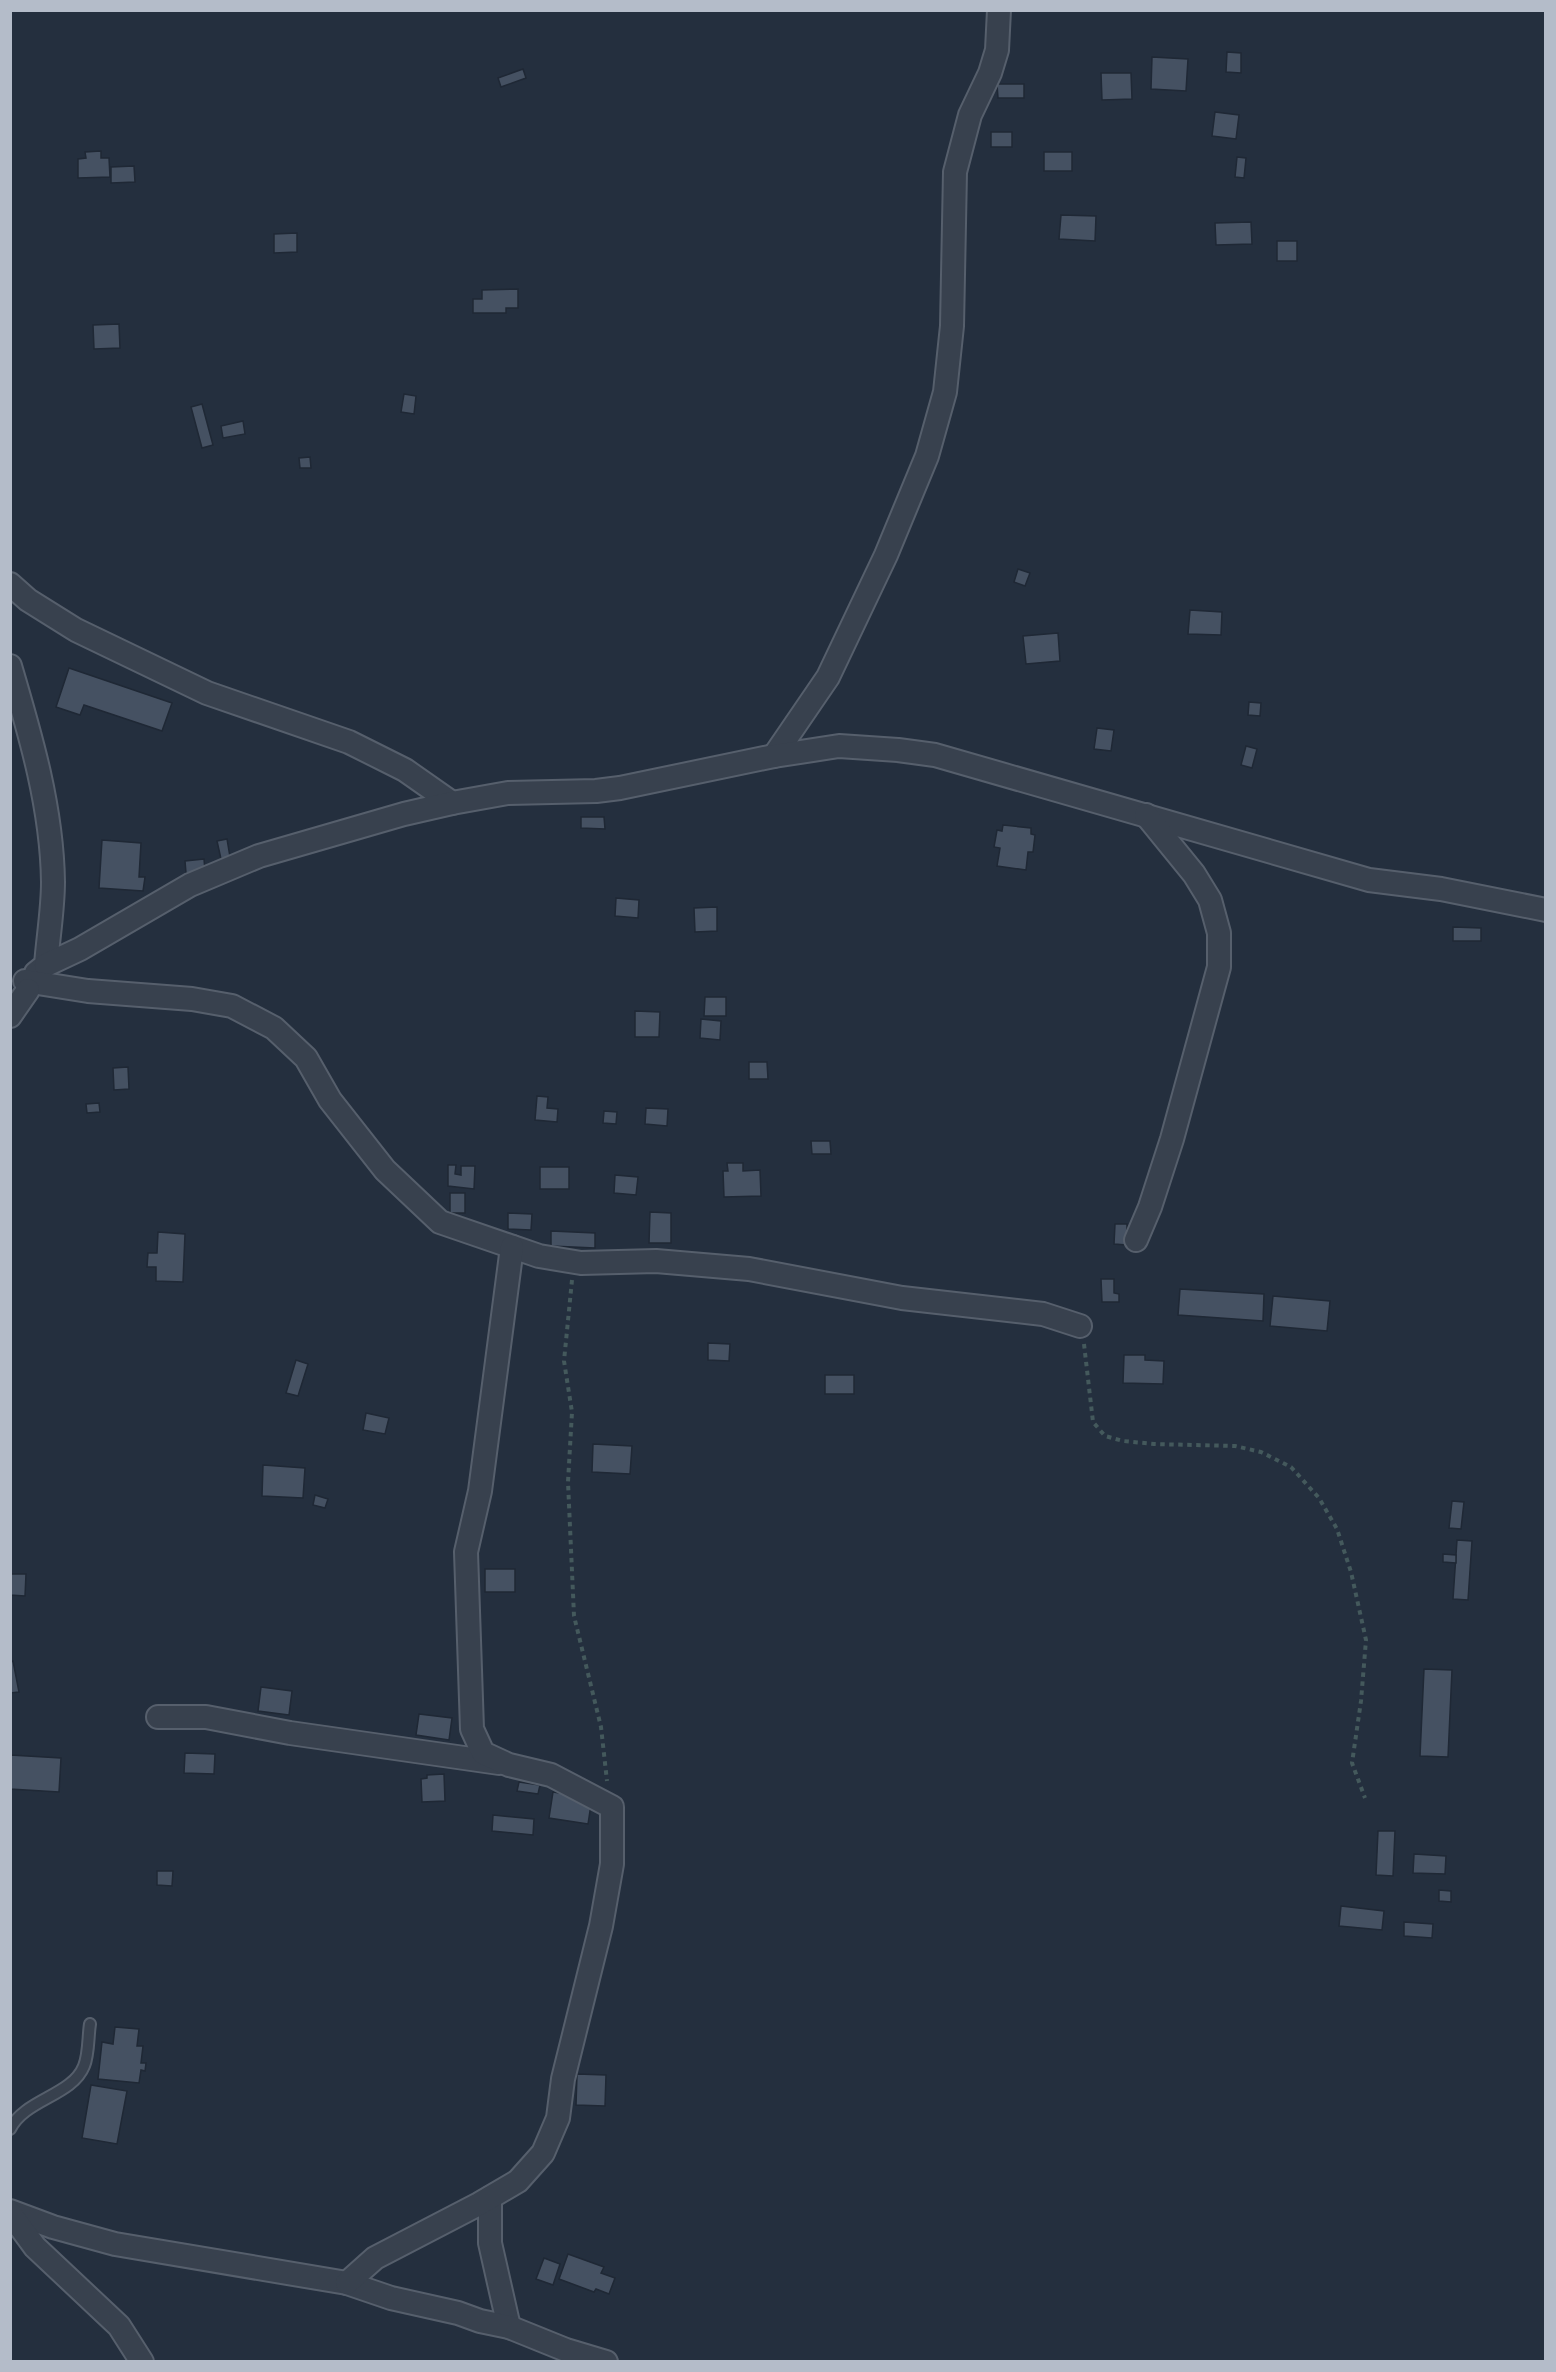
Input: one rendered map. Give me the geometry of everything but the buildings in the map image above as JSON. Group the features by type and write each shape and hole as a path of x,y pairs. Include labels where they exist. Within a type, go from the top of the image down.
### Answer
{"street":[{"path":"774,756 828,677 886,555 927,456 945,392 952,326 955,172 970,115 998,50 999,10"},
{"path":"10,584 28,600 75,630 207,693 349,742 405,770 452,803"},
{"path":"10,666 35,752 46,815 53,883 46,965"},
{"path":"10,1016 21,984 46,965 80,949 190,885 259,856 404,814 452,803 508,793 596,791 620,788 774,756 839,746 935,755 1369,880 1441,888 1545,910"},
{"path":"1136,1240 1150,1207 1172,1139 1219,967 1219,933 1210,900 1194,874 1146,815"},
{"path":"21,984 192,999 232,1006 274,1028 306,1058 330,1100 385,1170 440,1222 539,1256 581,1263 656,1261 749,1269 902,1298 1043,1314 1080,1326"},
{"path":"509,1765 483,1753 472,1729 466,1552 480,1491 512,1247"},
{"path":"158,1717 206,1717 290,1733 509,1765 551,1775 612,1807 612,1864 601,1926 563,2079 558,2118 543,2153 518,2181 375,2258 347,2283"},
{"path":"490,2198 490,2243 509,2327"},
{"path":"10,2212 53,2227 115,2244 223,2260 347,2283 391,2298 509,2327 566,2350 606,2361"},
{"path":"10,2212 35,2247 119,2326 142,2361"}],"lane":[{"path":"10,2129 16,2118 71,2084 84,2066 90,2024"}],"path":[{"path":"572,1262 564,1361 572,1412 568,1482 574,1616 601,1727 604,1768 612,1807"},
{"path":"1080,1326 1093,1422 1105,1436 1123,1442 1235,1446 1261,1452 1291,1467 1318,1498 1336,1529 1347,1561 1366,1640 1361,1701 1352,1763 1365,1798"}]}
